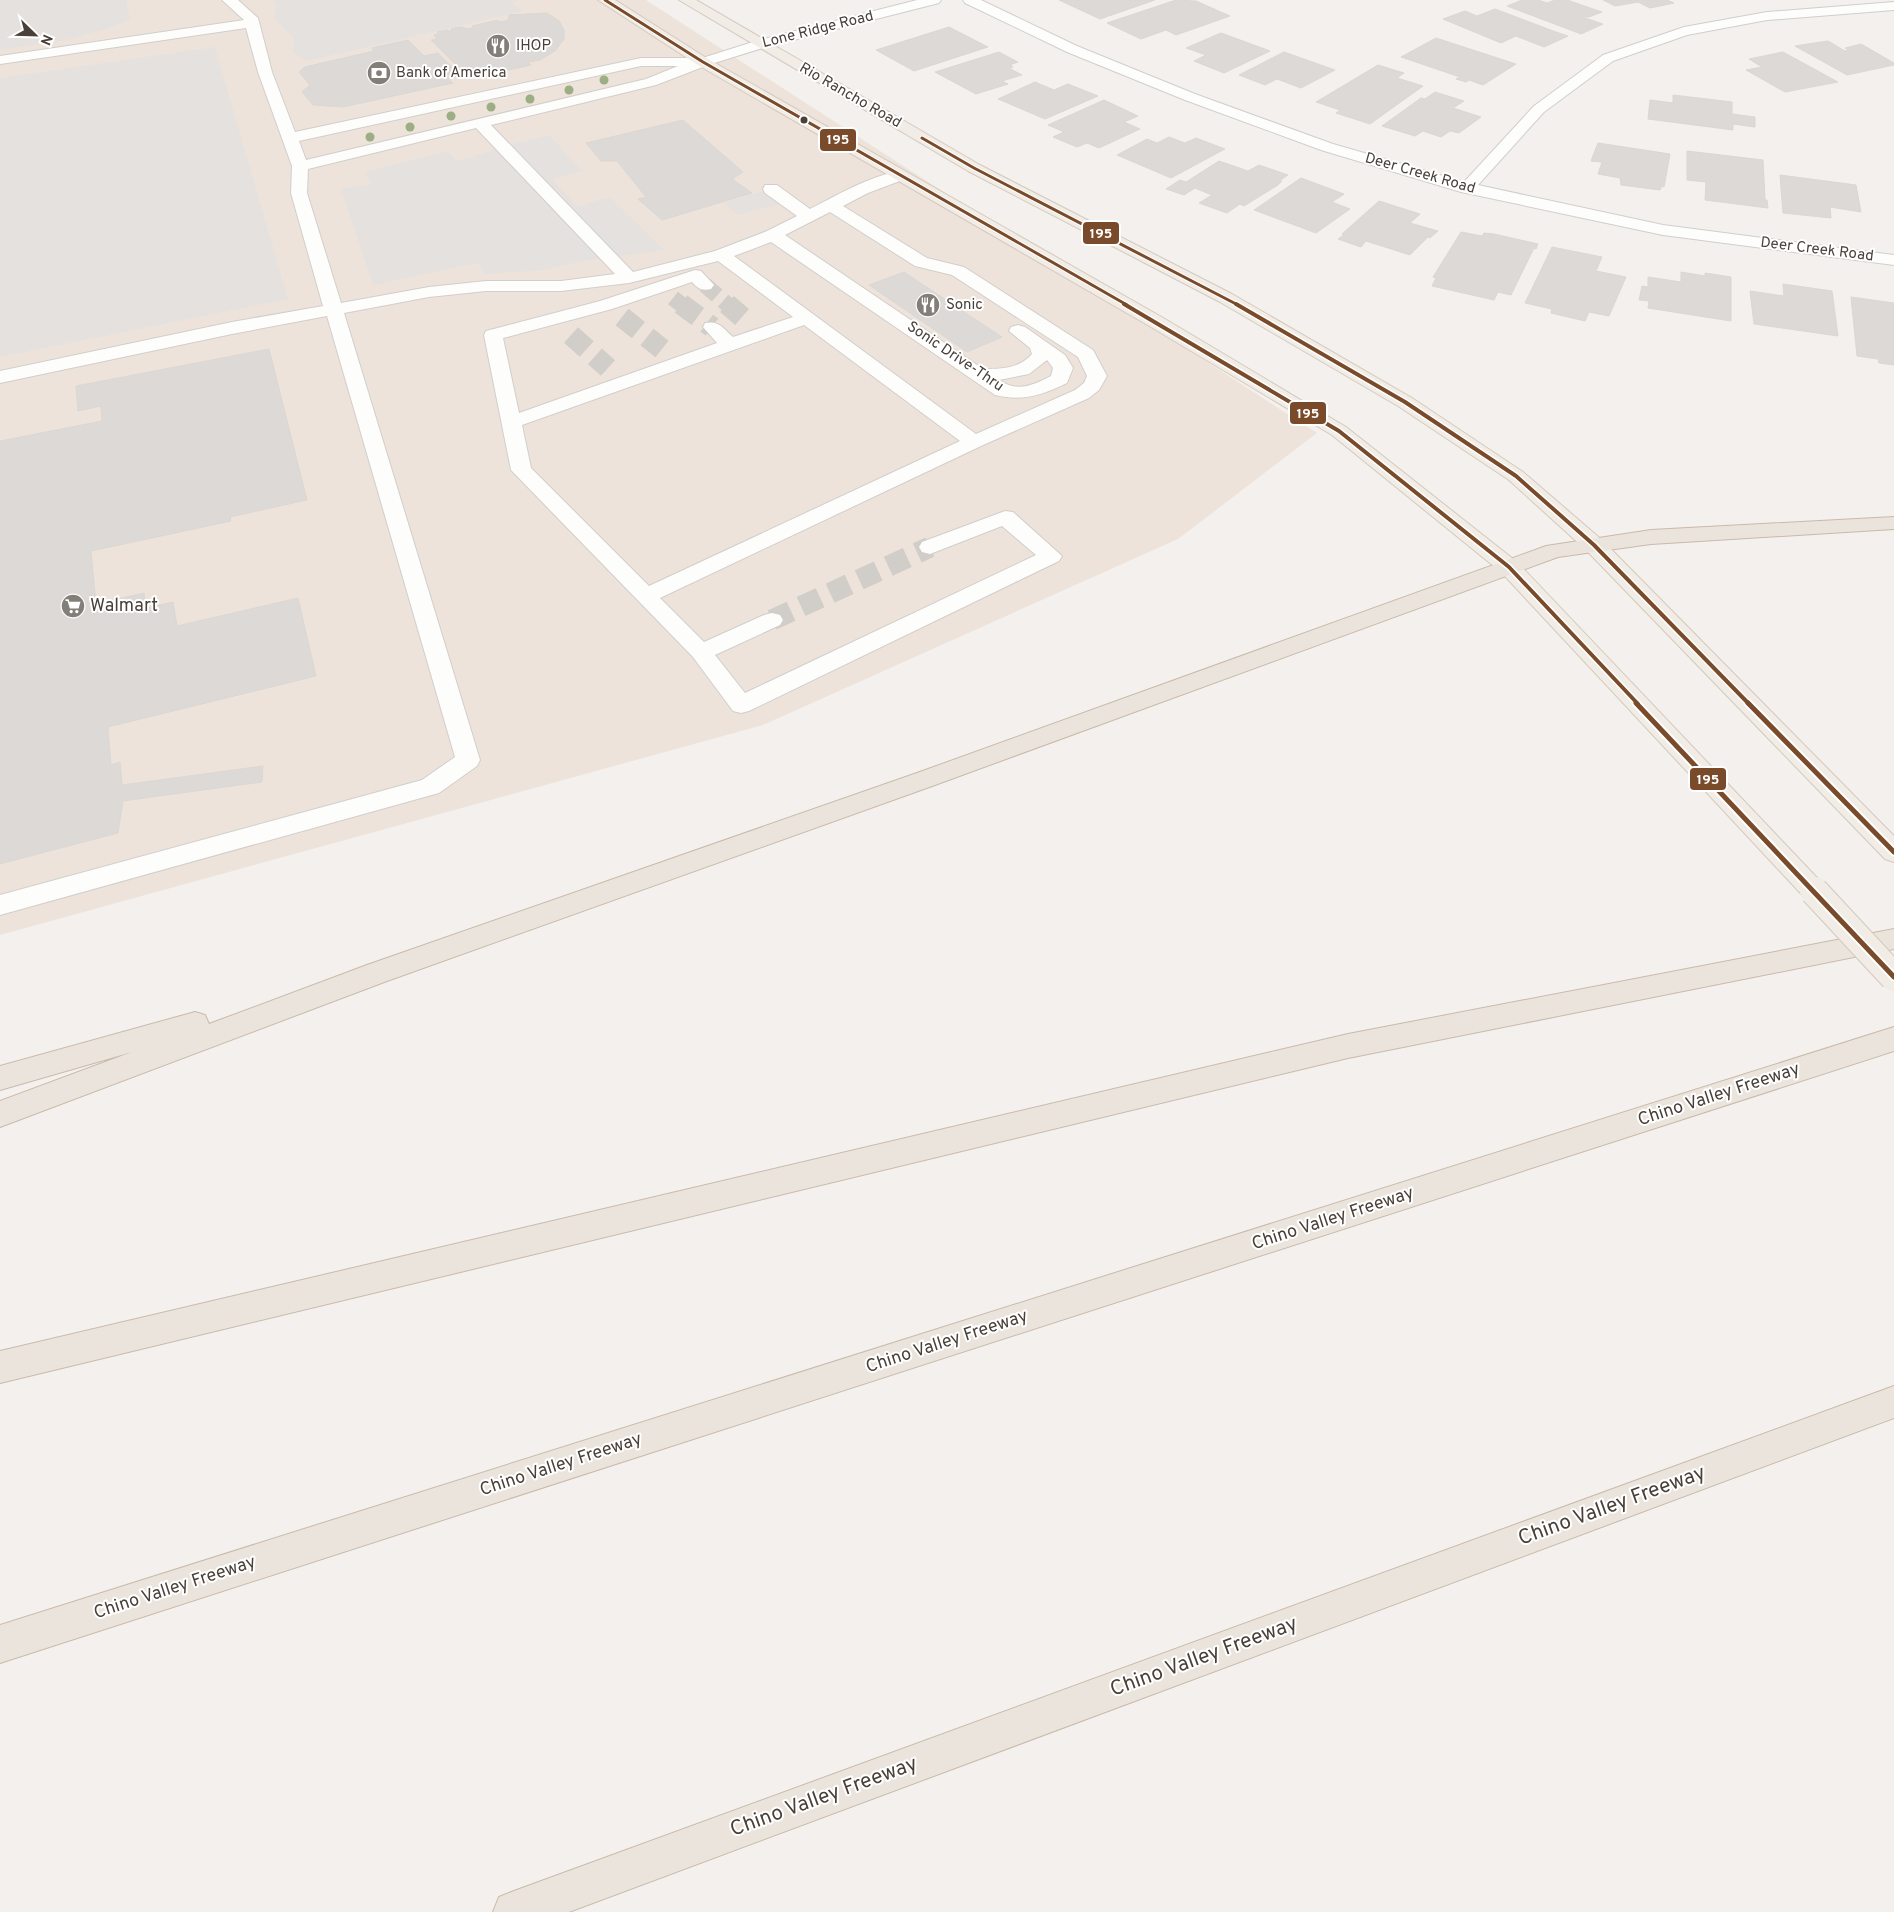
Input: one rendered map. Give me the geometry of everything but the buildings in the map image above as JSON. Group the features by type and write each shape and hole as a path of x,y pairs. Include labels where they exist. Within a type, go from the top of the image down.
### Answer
{"highway":[{"path":"0,1114 377,973 926,779 1554,551 1651,537 1894,523"},
{"path":"0,1367 1348,1046 1894,939"},
{"path":"0,1078 377,973"},
{"name":"Chino Valley Freeway","path":"0,1644 1894,1039"},
{"name":"Chino Valley Freeway","path":"514,1912 1894,1402"}],"main road":[{"path":"605,0 703,62 1158,323 1339,431 1510,567 1894,977"},
{"name":"Rio Rancho Road","path":"686,0 974,168 1226,298 1405,402 1516,476 1594,545 1894,852"}],"street":[{"path":"0,905 430,787 468,760 299,193 300,166 265,72 251,18 229,0"},
{"name":"Lone Ridge Road","path":"703,62 761,44 934,0"},
{"name":"Deer Creek Road","path":"970,0 1072,48 1190,97 1327,147 1467,188 1663,230 1894,260"},
{"path":"1467,188 1539,109 1608,58 1694,30 1767,16 1894,6"},
{"path":"0,60 252,23"},
{"path":"290,138 641,62 703,62"},
{"path":"300,166 652,82 703,62"},
{"path":"481,124 629,278"},
{"path":"0,377 333,308 429,292 486,286 561,286 629,278 722,255 773,235 862,189 899,176"},
{"path":"771,189 809,216"},
{"path":"646,596 974,442 1082,394 1092,386 1097,376 1086,354 966,276 958,271 921,262 830,205"},
{"name":"Sonic Drive-Thru","path":"773,235 1002,391 1017,394 1032,393 1060,379 1063,368 1058,359 939,279 921,262"},
{"path":"722,255 974,442"},
{"path":"705,285 695,276 606,305 493,334 521,470 701,652 742,705 1051,556 1005,516 930,547"},
{"path":"658,287 673,298"},
{"path":"606,305 622,317"},
{"path":"511,422 730,345 756,328 806,318"},
{"path":"555,319 571,335"},
{"path":"712,327 730,345"},
{"path":"980,375 1003,375 1019,372 1035,364 1042,355 1039,346"},
{"path":"662,348 681,362"},
{"path":"608,368 625,382"},
{"path":"701,652 772,620"}],"shaded area":[{"path":"0,0 646,0 1317,433 1178,539 763,725 0,935"},
{"path":"0,0 126,0 130,20 107,29 66,40 0,50"},
{"path":"273,0 519,0 511,2 523,11 307,61 293,53 294,38 275,20 276,4"},
{"path":"215,47 288,299 0,357 0,78"},
{"path":"549,135 583,171 552,179 577,206 610,197 664,250 583,261 544,270 485,274 478,263 373,285 341,189 372,184 364,172 448,151 457,161"},
{"path":"767,190 784,203 738,215 723,203"}],"tunnel":[{"path":"705,285 728,305"},
{"path":"673,298 682,305"},
{"path":"681,304 712,327"},
{"path":"727,304 742,317"},
{"path":"622,317 662,349"},
{"path":"571,335 608,368"},
{"path":"772,620 930,547"}],"transit line":[{"name":"195","path":"605,0 703,62 1158,323 1339,431 1509,567 1894,977"},
{"name":"195","path":"922,138 974,168 1226,298 1405,402 1516,476 1594,545 1894,852"}],"place":[{"name":"IHOP","path":"498,46"},
{"name":"Bank of America","path":"379,73"},
{"name":"Sonic","path":"928,305"},
{"name":"Walmart","path":"73,606"}]}
